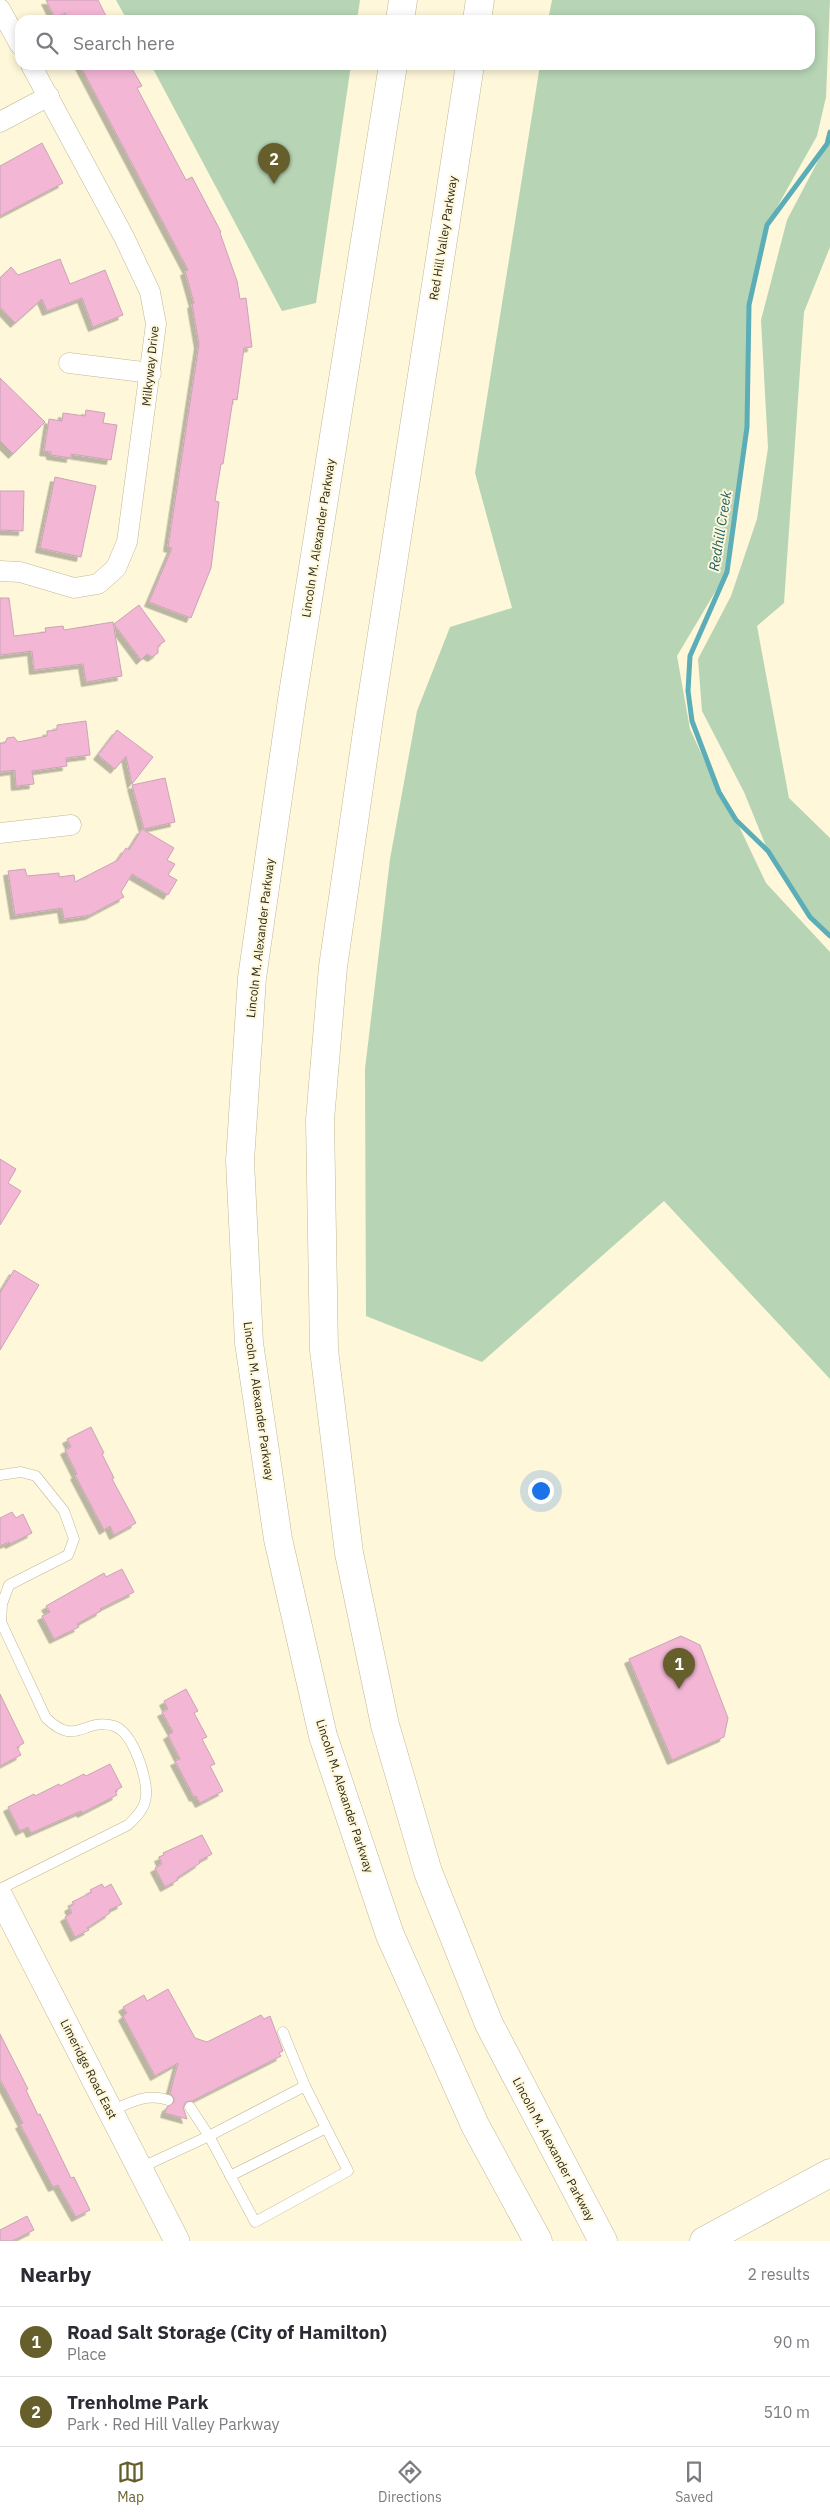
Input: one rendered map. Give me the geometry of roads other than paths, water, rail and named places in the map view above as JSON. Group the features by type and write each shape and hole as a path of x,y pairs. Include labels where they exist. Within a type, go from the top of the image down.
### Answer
{"main road":[{"path":"401,15 403,0"},
{"path":"478,15 480,0"},
{"name":"Lincoln M. Alexander Parkway","path":"392,70 292,700 252,978 240,1161 249,1343 278,1539 323,1736 390,1935 475,2125 538,2241"},
{"name":"Red Hill Valley Parkway","path":"416,411 469,70"},
{"name":"Lincoln M. Alexander Parkway","path":"416,411 333,967 320,1120 324,1350 349,1552 385,1724 428,1872 489,2024 603,2241"},
{"path":"704,2241 830,2173"}],"street":[{"path":"0,9 15,36"},
{"name":"Milkyway Drive","path":"0,571 20,572 74,588 98,584 116,568 127,542 151,373 156,324 150,292 124,237 35,70"},
{"path":"0,122 49,96"},
{"path":"69,363 151,373"},
{"path":"0,833 71,825"},
{"name":"Limeridge Road East","path":"0,1896 177,2241"}],"lane":[{"path":"0,1475 21,1472 36,1476 64,1511 74,1539 68,1556 9,1585 2,1604 2,1622 46,1718 57,1729 68,1733 94,1726 113,1725 120,1729 137,1749 146,1796 141,1812 128,1825 0,1889"},
{"path":"190,2107 209,2136 255,2222 348,2171 305,2086 283,2032"},
{"path":"140,2168 209,2136 305,2086"},
{"path":"110,2111 136,2099 157,2096 168,2100"},
{"path":"230,2176 326,2128"}],"waterway":[{"name":"Redhill Creek","path":"830,132 827,144 767,225 749,305 747,427 727,572 690,656 688,691 692,721 719,792 736,820 768,851 810,917 830,936"}],"place":[{"name":"Trenholme Park","path":"274,184"},
{"name":"Road Salt Storage (City of Hamilton)","path":"679,1689"}]}
